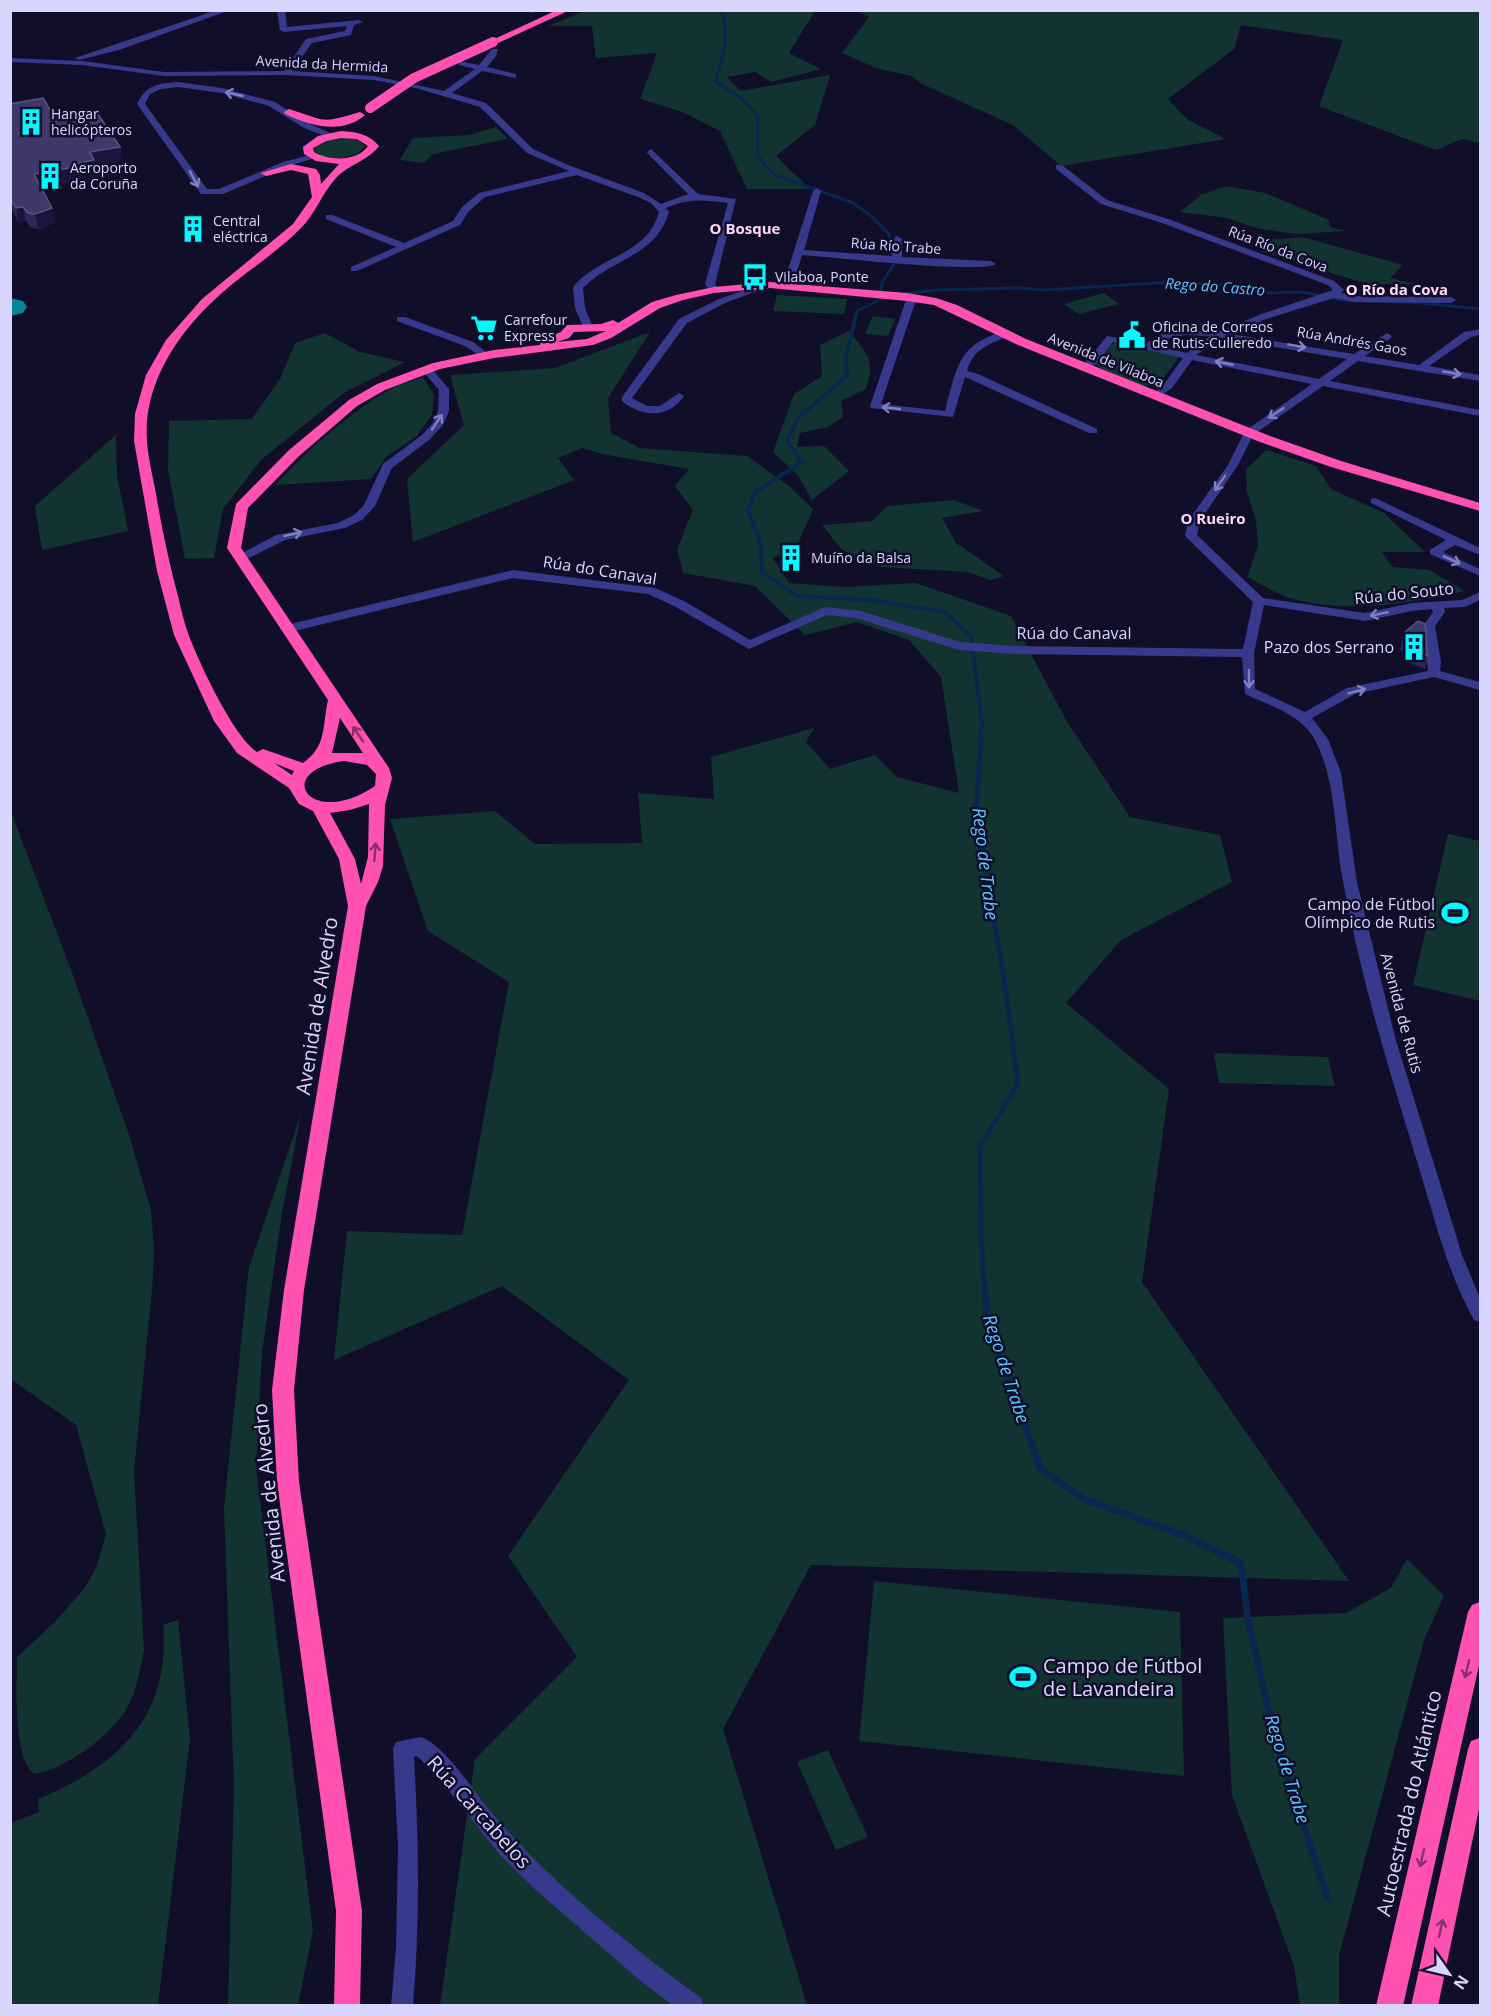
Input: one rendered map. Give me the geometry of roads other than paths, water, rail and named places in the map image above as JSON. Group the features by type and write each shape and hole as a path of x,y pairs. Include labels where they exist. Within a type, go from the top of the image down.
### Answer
{"highway":[{"path":"335,136 370,108 414,78 566,10"},
{"path":"289,112 307,121 324,125 343,123 358,118"},
{"path":"296,785 243,750 222,721 181,635 164,571 140,441 141,414 152,375 170,343 186,322 206,301 297,226 332,176 344,165 373,149 374,146 360,130 358,118"},
{"path":"317,197 324,174 316,158 307,151 311,144 335,136 367,139"},
{"path":"316,158 336,161 355,159"},
{"path":"266,173 291,167 312,171 315,176 317,197"},
{"name":"Avenida de Vilaboa","path":"656,305 708,291 770,285 909,297 953,308 1005,334 1249,433 1336,464 1480,507"},
{"path":"432,367 586,332 607,335 656,305"},
{"path":"432,367 569,351 598,343 615,336 649,315 656,305"},
{"path":"335,700 327,749 298,777 296,785 298,794 306,801 331,808 352,806 371,798 380,790 384,775 381,768 234,548 241,507 293,453 353,403 381,387 432,367 537,344 565,335 569,339 586,332 609,336 637,322"},
{"path":"515,357 566,349 586,332"},
{"path":"222,721 266,757 311,765 347,755 373,761 381,768"},
{"name":"Avenida de Alvedro","path":"347,2006 349,1911 331,1798 288,1482 283,1390 294,1290 357,906 373,873 376,808 380,790"},
{"name":"Avenida de Alvedro","path":"318,806 347,859 357,906"},
{"name":"Autoestrada do Atlántico","path":"1389,2006 1480,1612"},
{"path":"1424,2006 1480,1749"}],"street":[{"path":"66,62 111,51 181,24 227,10"},
{"path":"281,10 284,30 356,23 348,33 309,41 286,74"},
{"path":"447,93 481,67 495,51"},
{"name":"Avenida da Hermida","path":"10,60 66,62 164,74 286,74 374,78 447,93 483,105 530,151 577,172 641,195 661,207"},
{"path":"462,63 513,76"},
{"path":"316,158 286,164 220,192 204,192 141,104 142,97 156,88 187,84 248,97 289,112 306,125 335,136"},
{"path":"651,152 695,196"},
{"name":"Rúa Río da Cova","path":"1059,167 1104,202 1165,220 1331,283 1339,290 1334,295 1219,334 1189,355"},
{"path":"354,268 457,223 465,209 482,195 577,172"},
{"path":"788,285 817,191"},
{"path":"586,332 577,298 578,287 591,273 633,252 648,240 664,220 661,207 682,198 695,196 733,201 708,291 720,295 705,309"},
{"path":"329,217 402,246"},
{"path":"897,238 897,259"},
{"name":"Rúa Río Trabe","path":"798,252 992,264"},
{"path":"679,396 676,402 667,409 650,410 633,406 626,399 683,321 753,288 770,285"},
{"path":"1334,295 1354,299 1451,300"},
{"path":"909,297 876,406 949,415 964,362 979,344 1005,334"},
{"path":"401,319 469,344 484,354"},
{"path":"1423,368 1425,364 1468,334 1480,332"},
{"path":"1150,346 1158,337 1174,333 1219,334"},
{"name":"Rúa Andrés Gaos","path":"1219,334 1480,378"},
{"path":"1387,336 1249,433 1233,465 1194,520 1191,536 1259,601 1248,653 1249,691 1305,717 1351,692 1434,673 1480,686"},
{"path":"1084,367 1092,362 1111,338 1322,383 1480,413"},
{"path":"1156,396 1166,390 1189,355"},
{"path":"241,558 275,539 296,532 322,530 347,523 364,512 378,489 387,464 424,439 442,416 444,389 432,367"},
{"path":"962,373 974,376 1093,431"},
{"path":"1375,501 1480,552"},
{"path":"1455,540 1434,552 1480,573"},
{"name":"Rúa do Canaval","path":"286,629 513,574 651,591 680,604 749,645 825,611 857,614 958,646 1014,650 1248,653"},
{"name":"Rúa do Souto","path":"1259,601 1365,617 1437,604 1465,603 1480,595"},
{"path":"1434,673 1435,662 1429,626 1439,612 1437,604"},
{"name":"Avenida de Rutis","path":"1305,717 1321,739 1334,773 1350,882 1387,1037 1454,1255 1480,1315"},
{"name":"Rúa Carcabelos","path":"402,2006 407,1947 409,1846 403,1749 421,1746 444,1769 508,1849 544,1884 651,1975 693,2006"}],"waterway":[{"name":"Rego de Trabe","path":"721,10 726,37 716,82 741,98 758,116 758,156 773,174 853,203 871,216 889,234 894,263 882,283 878,301 857,311 854,321"},
{"name":"Rego do Castro","path":"903,294 936,290 1020,288 1044,290 1171,282 1233,285 1266,293 1302,292 1342,300 1422,303 1480,309"},
{"name":"Rego de Trabe","path":"855,320 846,355 847,376 798,418 787,441 802,462 755,492 748,510 760,541 762,572 797,596 870,600 945,612 971,636 982,723 981,742"},
{"name":"Rego de Trabe","path":"981,740 976,811 1004,978 1018,1083 980,1147 981,1236 985,1293"},
{"name":"Rego de Trabe","path":"985,1292 987,1318 1040,1468 1084,1499 1183,1535 1241,1563 1248,1621 1277,1745 1328,1899"}],"place":[{"name":"Hangar helicópteros","path":"31,122"},
{"name":"Aeroporto da Coruña","path":"50,176"},
{"name":"Central eléctrica","path":"193,229"},
{"name":"Vilaboa, Ponte","path":"755,277"},
{"name":"Carrefour Express","path":"484,328"},
{"name":"Oficina de Correos de Rutis-Culleredo","path":"1132,335"},
{"name":"Muíño da Balsa","path":"791,558"},
{"name":"Pazo dos Serrano","path":"1414,647"},
{"name":"Campo de Fútbol Olímpico de Rutis","path":"1455,913"},
{"name":"Campo de Fútbol de Lavandeira","path":"1023,1677"}],"district":[{"name":"O Bosque","path":"745,229"},
{"name":"O Río da Cova","path":"1397,290"},
{"name":"O Rueiro","path":"1213,519"}]}
